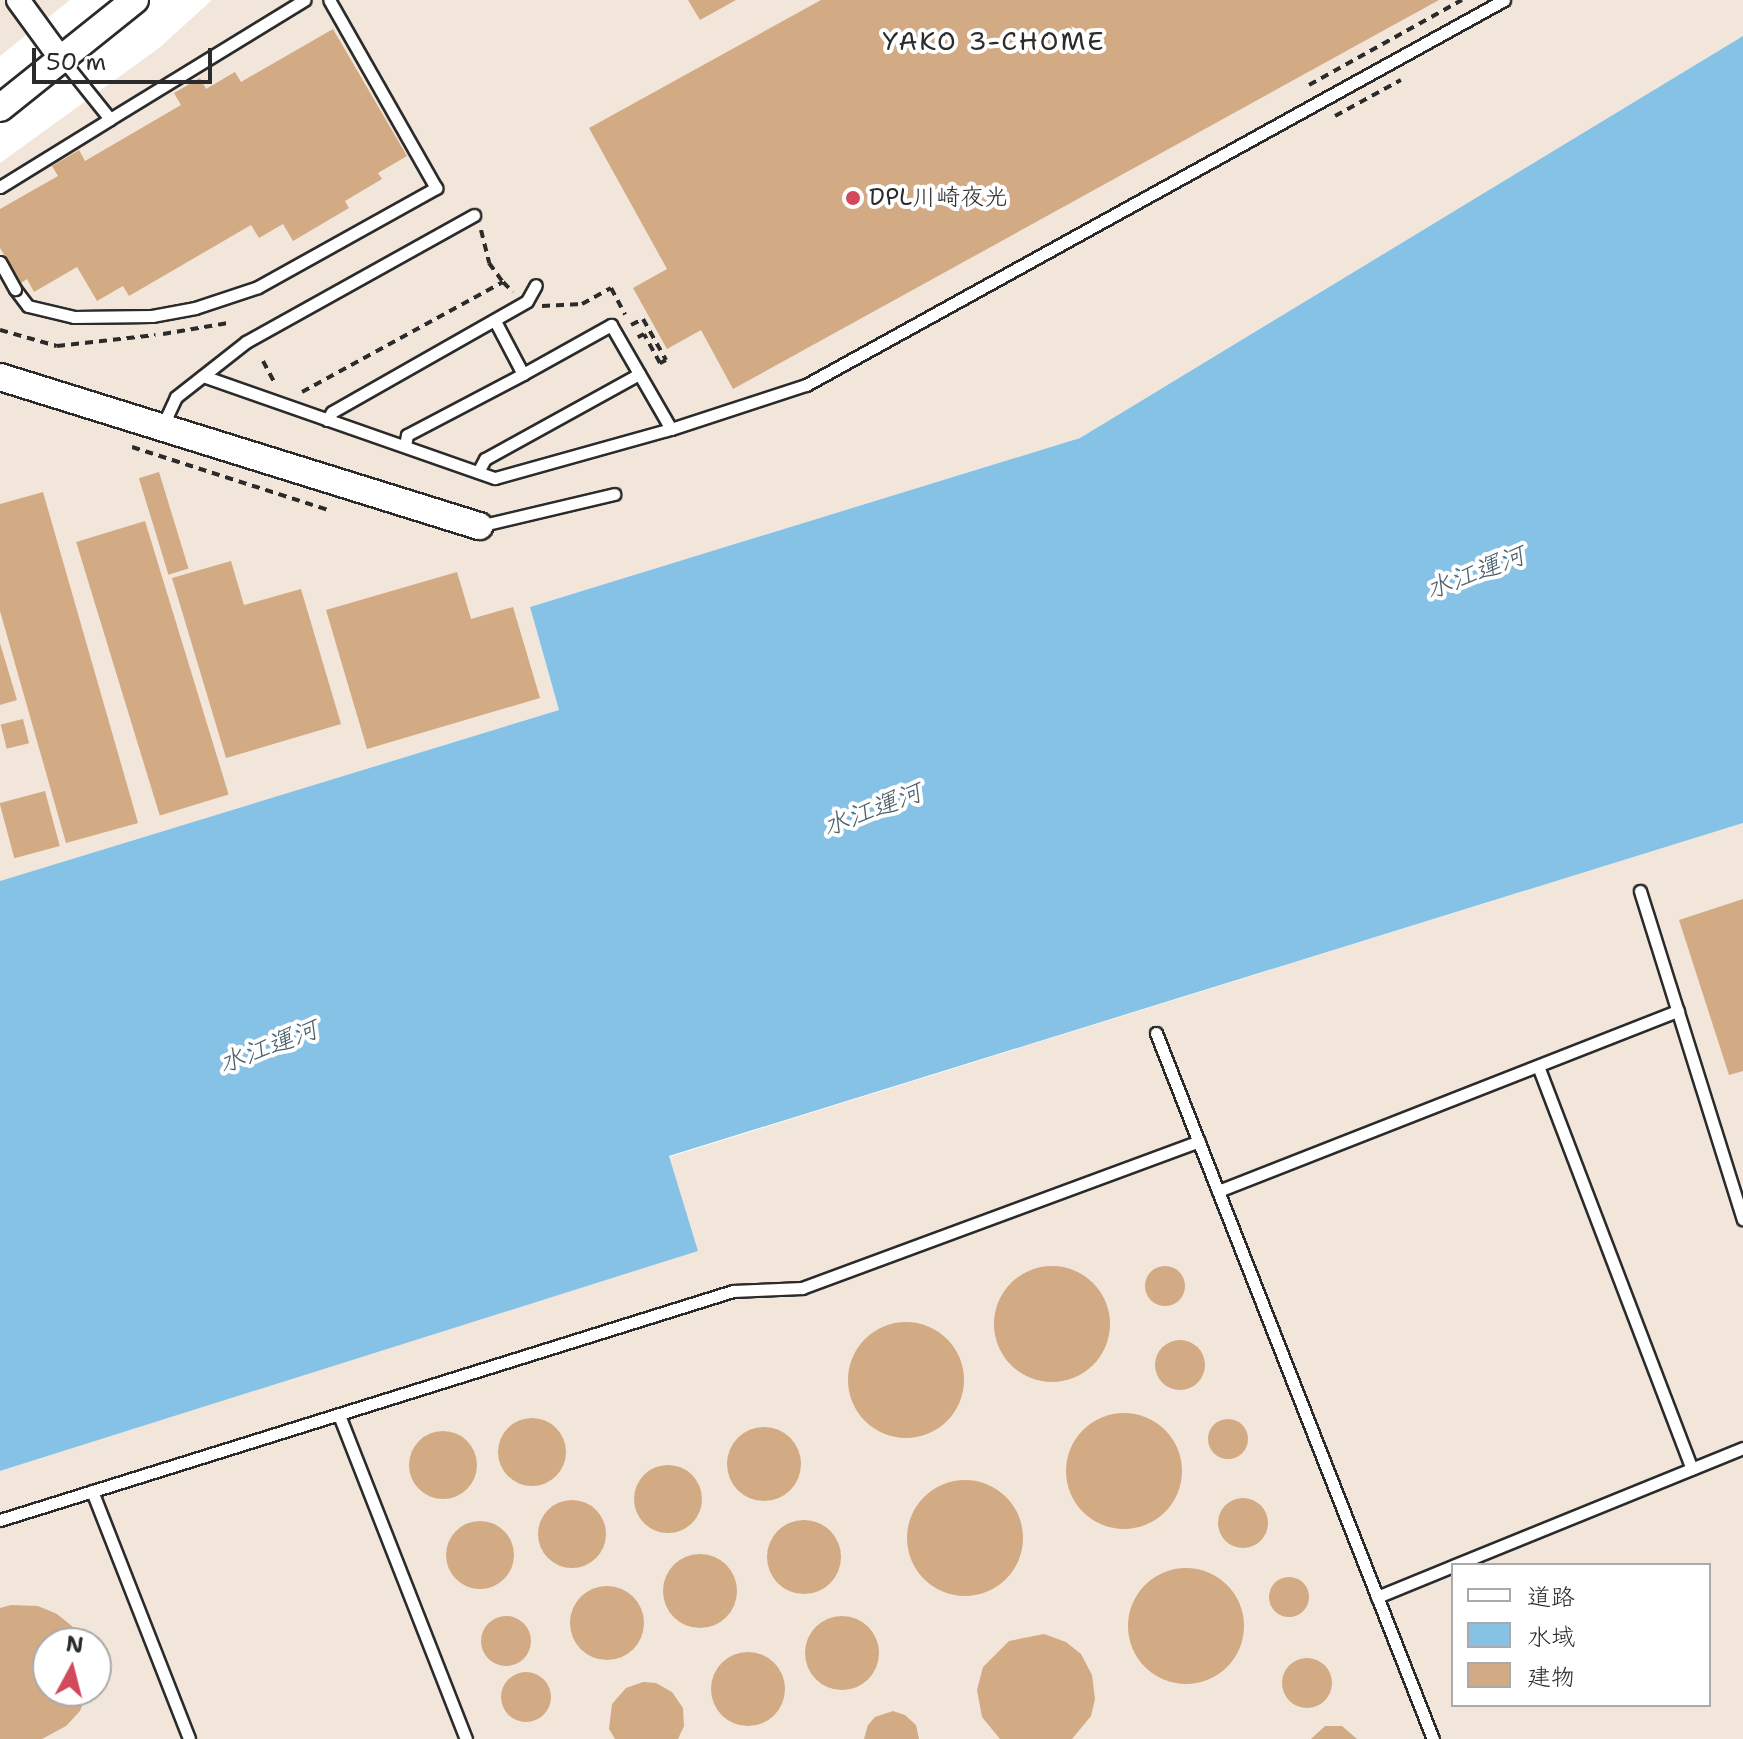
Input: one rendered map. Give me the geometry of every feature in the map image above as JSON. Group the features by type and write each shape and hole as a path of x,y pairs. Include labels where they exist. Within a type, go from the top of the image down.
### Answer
{"street":[{"path":"18,0 61,59"},
{"path":"0,108 135,0"},
{"path":"0,377 479,526"}],"lane":[{"path":"0,187 304,0"},
{"path":"3,270 28,306 74,317 152,316 195,308 258,287 436,188 329,0"},
{"path":"203,376 495,478 671,429 806,385 1504,0"},
{"path":"61,59 110,119"},
{"path":"162,427 176,397 246,342 474,215"},
{"path":"327,420 332,412 527,301 536,285"},
{"path":"495,321 523,374"},
{"path":"405,446 407,435 611,325 671,429"},
{"path":"478,472 485,459 639,374"},
{"path":"479,526 614,494"},
{"path":"1640,891 1743,1219"},
{"path":"1218,1191 1678,1011"},
{"path":"1156,1033 1433,1739"},
{"path":"1538,1066 1692,1469"},
{"path":"0,1520 733,1291 802,1288 1199,1141"},
{"path":"339,1415 466,1739"},
{"path":"1459,1563 1743,1448"},
{"path":"92,1491 189,1739"},
{"path":"1377,1597 1451,1566"}],"path":[{"path":"1302,89 1462,0"},
{"path":"1335,116 1401,80"},
{"path":"481,229 489,263 503,282"},
{"path":"631,325 643,319 666,360 660,363 644,334 638,337"},
{"path":"0,330 57,346 134,339 228,323"},
{"path":"121,443 331,511"}],"shaded area":[{"path":"0,0 70,0 0,56"},
{"path":"212,0 1743,0 1743,36 1080,438 530,607 559,710 0,881 0,163 159,48"},
{"path":"1743,823 1743,1739 0,1739 0,1471 697,1251 669,1157"}],"water":[{"name":"水江運河","path":"1743,36 1743,823 669,1156 698,1251 0,1471 0,881 559,710 530,607 1080,438"}],"building":[{"path":"688,0 736,0 700,20"},
{"name":"DPL川崎夜光","path":"821,0 1439,0 733,389 701,330 667,349 633,288 667,269 589,128"},
{"path":"333,29 407,156 378,173 382,179 345,201 349,208 293,241 283,224 259,238 251,225 129,296 123,286 97,301 77,267 34,292 27,279 21,283 0,248 0,209 58,176 52,166 79,150 85,161 181,105 174,93 200,78 206,89 235,72 241,82"},
{"path":"159,472 189,569 168,575 139,478"},
{"path":"43,492 138,823 66,843 0,611 0,504"},
{"path":"145,521 229,795 160,816 76,542"},
{"path":"231,561 244,605 301,589 341,724 226,758 172,578"},
{"path":"457,572 471,619 513,607 540,698 367,749 326,610"},
{"path":"0,643 17,700 0,705"},
{"path":"23,719 29,743 7,749 1,725"},
{"path":"45,791 60,846 14,858 0,803"},
{"path":"1743,899 1743,1071 1729,1075 1679,920"},
{"path":"1052,1266 1074,1270 1093,1283 1106,1302 1110,1324 1106,1346 1093,1365 1074,1378 1052,1382 1030,1378 1011,1365 998,1346 994,1324 998,1302 1011,1283 1030,1270"},
{"path":"1165,1266 1179,1272 1185,1286 1179,1300 1165,1306 1151,1300 1145,1286 1151,1272"},
{"path":"906,1322 928,1326 947,1339 960,1358 964,1380 960,1402 947,1421 928,1434 906,1438 884,1434 865,1421 852,1402 848,1380 852,1358 865,1339 884,1326"},
{"path":"1180,1340 1198,1347 1205,1365 1198,1383 1180,1390 1162,1383 1155,1365 1162,1347"},
{"path":"1124,1413 1146,1417 1165,1430 1178,1449 1182,1471 1178,1493 1165,1512 1146,1525 1124,1529 1102,1525 1083,1512 1070,1493 1066,1471 1070,1449 1083,1430 1102,1417"},
{"path":"532,1418 556,1428 566,1452 556,1476 532,1486 508,1476 498,1452 508,1428"},
{"path":"1228,1419 1242,1425 1248,1439 1242,1453 1228,1459 1214,1453 1208,1439 1214,1425"},
{"path":"757,1427 771,1427 785,1433 795,1443 801,1464 799,1478 785,1495 771,1501 757,1501 743,1495 733,1485 727,1471 727,1457 733,1443 743,1433"},
{"path":"443,1431 467,1441 477,1465 467,1489 443,1499 419,1489 409,1465 419,1441"},
{"path":"668,1465 692,1475 702,1499 692,1523 668,1533 644,1523 634,1499 644,1475"},
{"path":"965,1480 987,1484 1006,1497 1019,1516 1023,1538 1019,1560 1006,1579 987,1592 965,1596 943,1592 924,1579 911,1560 907,1538 911,1516 924,1497 943,1484"},
{"path":"1243,1498 1261,1505 1268,1523 1261,1541 1243,1548 1225,1541 1218,1523 1225,1505"},
{"path":"572,1500 596,1510 606,1534 596,1558 572,1568 548,1558 538,1534 548,1510"},
{"path":"797,1520 811,1520 825,1526 835,1536 841,1557 839,1571 825,1588 811,1594 797,1594 783,1588 773,1578 767,1564 767,1550 773,1536 783,1526"},
{"path":"480,1521 504,1531 514,1555 504,1579 480,1589 456,1579 446,1555 456,1531"},
{"path":"693,1554 707,1554 721,1560 731,1570 737,1591 735,1605 721,1622 707,1628 693,1628 679,1622 669,1612 663,1598 663,1584 669,1570 679,1560"},
{"path":"1186,1568 1208,1572 1227,1585 1240,1604 1244,1626 1240,1648 1227,1667 1208,1680 1186,1684 1164,1680 1145,1667 1132,1648 1128,1626 1132,1604 1145,1585 1164,1572"},
{"path":"1289,1577 1303,1583 1309,1597 1303,1611 1289,1617 1275,1611 1269,1597 1275,1583"},
{"path":"600,1586 614,1586 628,1592 638,1602 644,1623 642,1637 628,1654 614,1660 600,1660 586,1654 576,1644 570,1630 570,1616 576,1602 586,1592"},
{"path":"11,1605 38,1606 57,1614 73,1627 32,1627 32,1707 82,1707 66,1726 42,1739 0,1739 0,1608"},
{"path":"506,1616 524,1623 531,1641 524,1659 506,1666 488,1659 481,1641 488,1623"},
{"path":"835,1616 849,1616 863,1622 873,1632 879,1653 877,1667 863,1684 849,1690 835,1690 821,1684 811,1674 805,1660 805,1646 811,1632 821,1622"},
{"path":"1044,1634 1066,1642 1081,1654 1092,1675 1095,1699 1091,1716 1072,1739 1000,1739 982,1717 977,1690 983,1667 1009,1641"},
{"path":"741,1652 755,1652 769,1658 779,1668 785,1689 783,1703 769,1720 755,1726 741,1726 727,1720 717,1710 711,1696 711,1682 717,1668 727,1658"},
{"path":"1307,1658 1325,1665 1332,1683 1325,1701 1307,1708 1289,1701 1282,1683 1289,1665"},
{"path":"526,1672 544,1679 551,1697 544,1715 526,1722 508,1715 501,1697 508,1679"},
{"path":"643,1682 656,1683 672,1692 683,1708 684,1726 678,1739 615,1739 609,1729 612,1704 626,1688"},
{"path":"893,1711 905,1715 916,1725 919,1739 864,1739 868,1725 875,1717"},
{"path":"1325,1726 1342,1726 1357,1739 1311,1739"}],"place":[{"name":"DPL川崎夜光","path":"853,198"}],"district":[{"name":"YAKO 3-CHOME","path":"994,41"}]}
